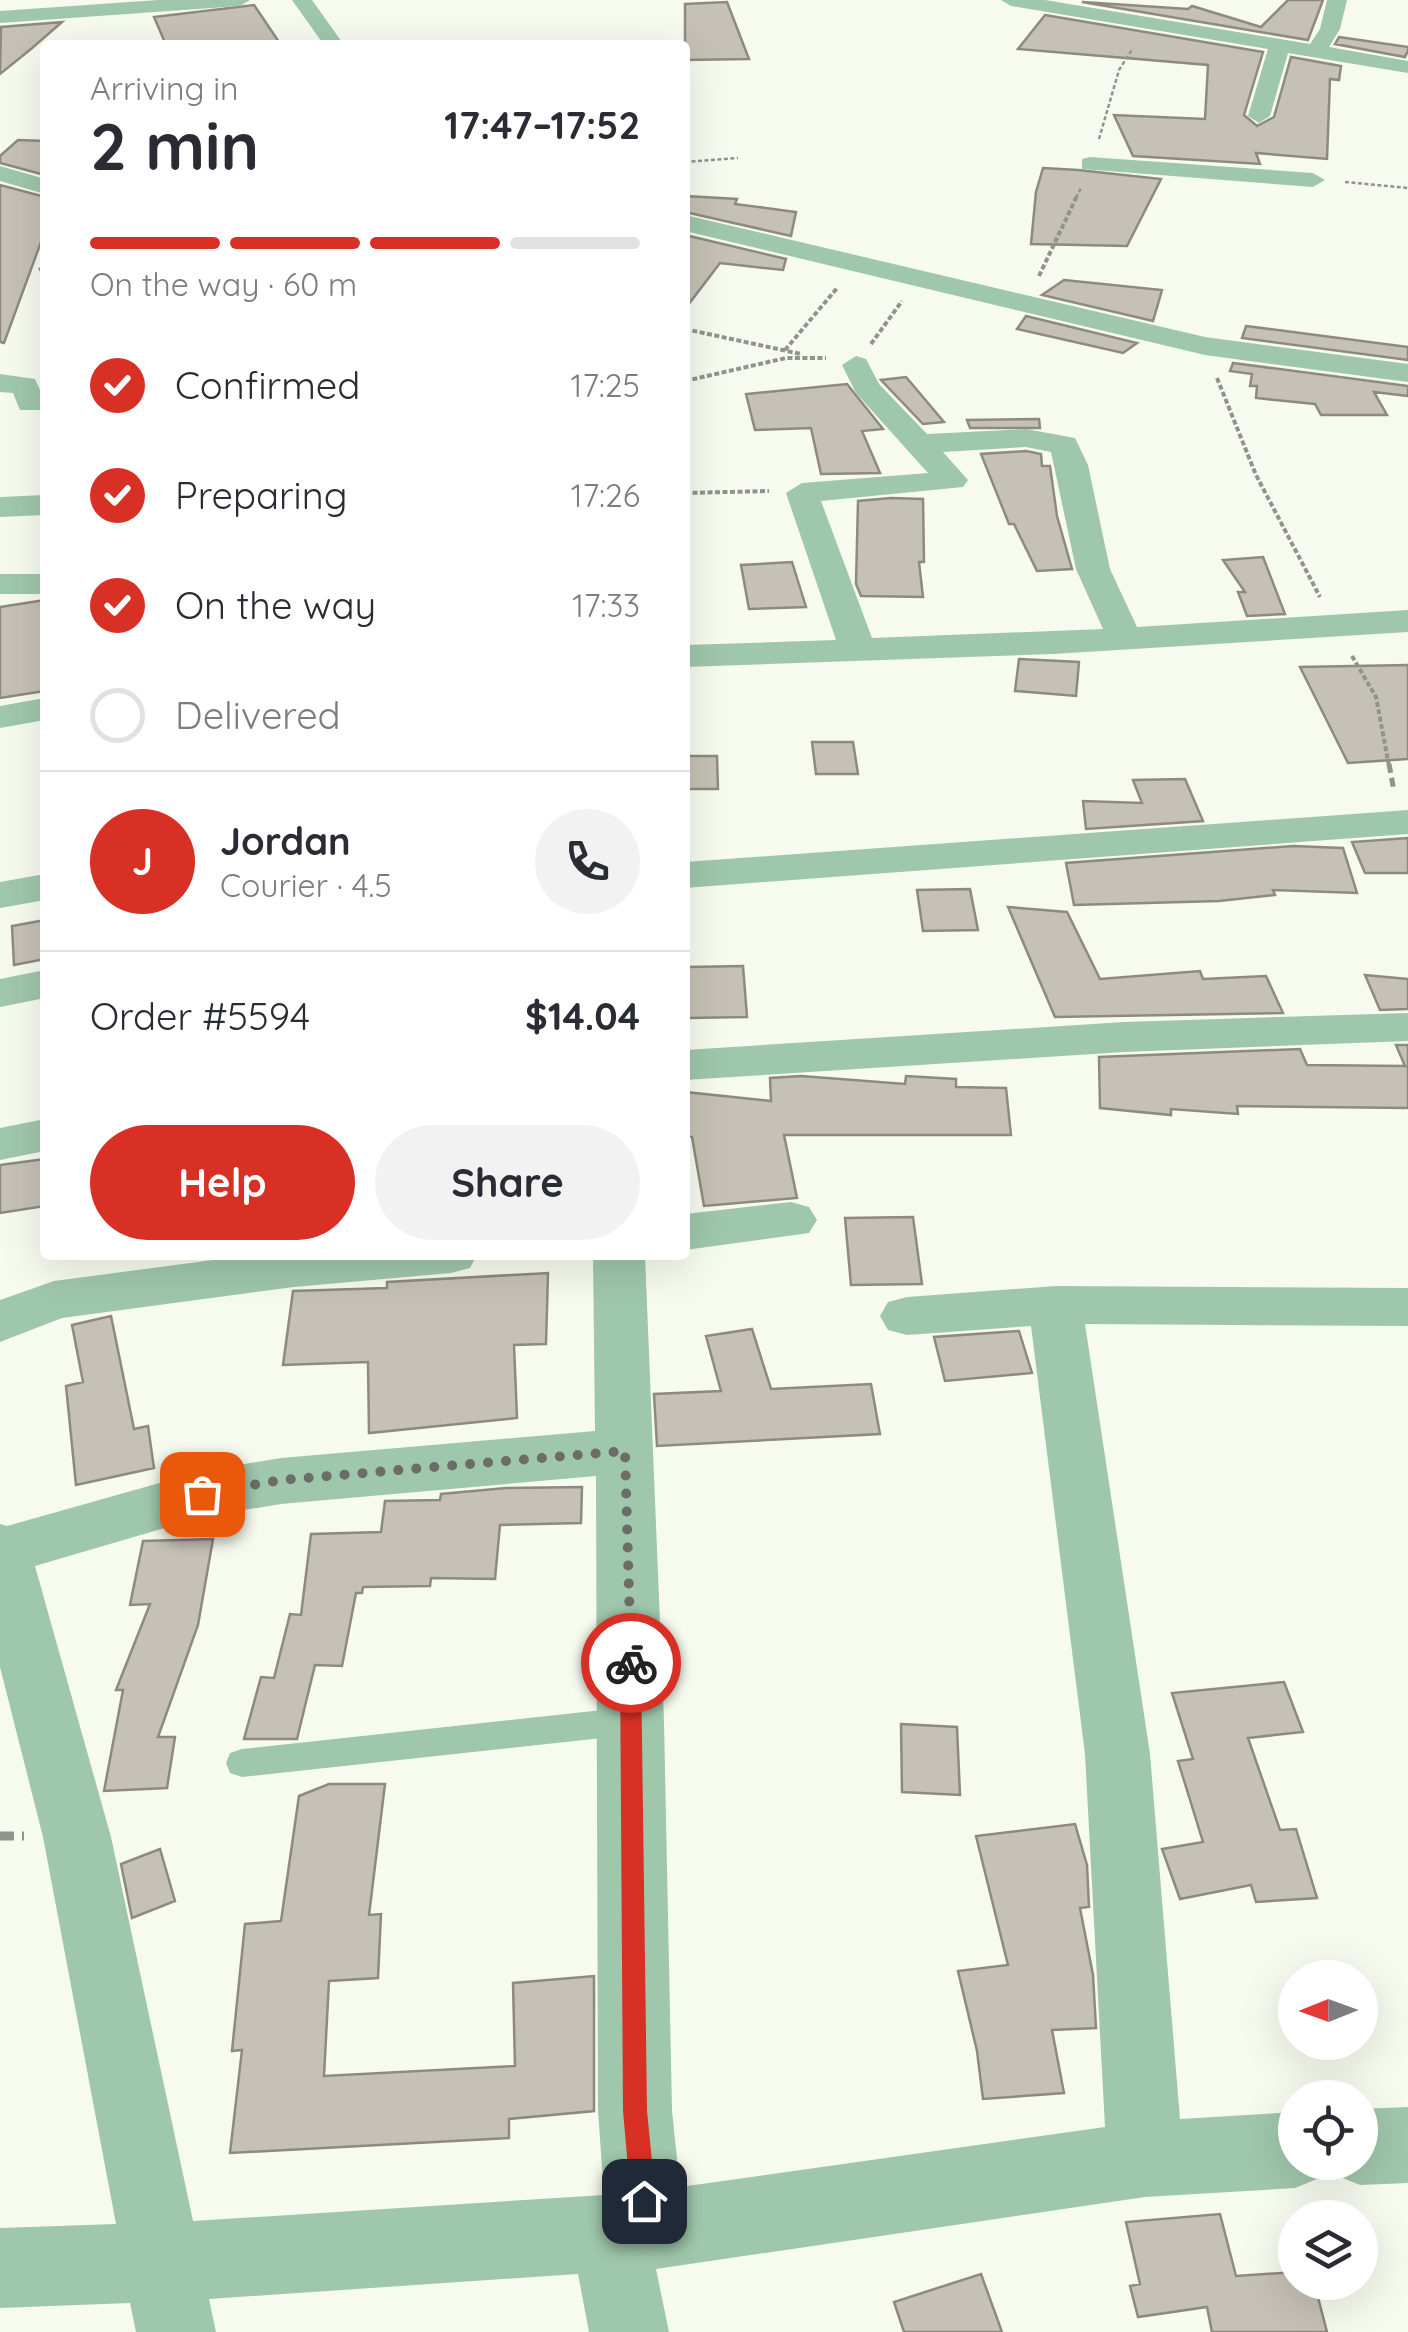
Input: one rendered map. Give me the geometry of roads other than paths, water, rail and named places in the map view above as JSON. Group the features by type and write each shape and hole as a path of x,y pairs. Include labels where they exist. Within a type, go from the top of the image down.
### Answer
{"street":[{"path":"0,17 240,0"},
{"path":"302,0 330,40"},
{"path":"1011,0 1408,67"},
{"path":"1314,54 1330,28 1336,0"},
{"path":"1259,116 1279,48"},
{"path":"1090,164 1314,180"},
{"path":"0,173 35,184"},
{"path":"0,202 35,184"},
{"path":"690,224 1205,346 1408,373"},
{"path":"856,366 866,387 952,480 812,489 802,493 858,650"},
{"path":"0,383 25,384 31,404"},
{"path":"921,444 1026,438 1064,445 1072,465 1093,569 1125,639"},
{"path":"0,507 40,505"},
{"path":"0,584 40,584"},
{"path":"690,656 1125,639 1408,621"},
{"path":"0,717 40,709"},
{"path":"690,875 1404,822"},
{"path":"0,896 40,887"},
{"path":"0,994 40,985"},
{"path":"690,1066 1124,1036 1408,1027"},
{"path":"0,1144 40,1137"},
{"path":"690,1231 791,1220"},
{"path":"0,1322 54,1300 294,1268 390,1260"},
{"path":"619,1260 632,1721 635,2111 628,2232 629,2332"},
{"path":"907,1316 1056,1306 1408,1308"},
{"path":"1056,1306 1069,1435 1111,1695 1128,1878 1144,2159"},
{"path":"171,2297 77,1837 1,1550 202,1494 281,1480 625,1451"},
{"path":"1378,2146 1408,2145"},
{"path":"0,2268 171,2297 1144,2159 1278,2151"}],"lane":[{"path":"242,1764 632,1721"}]}
